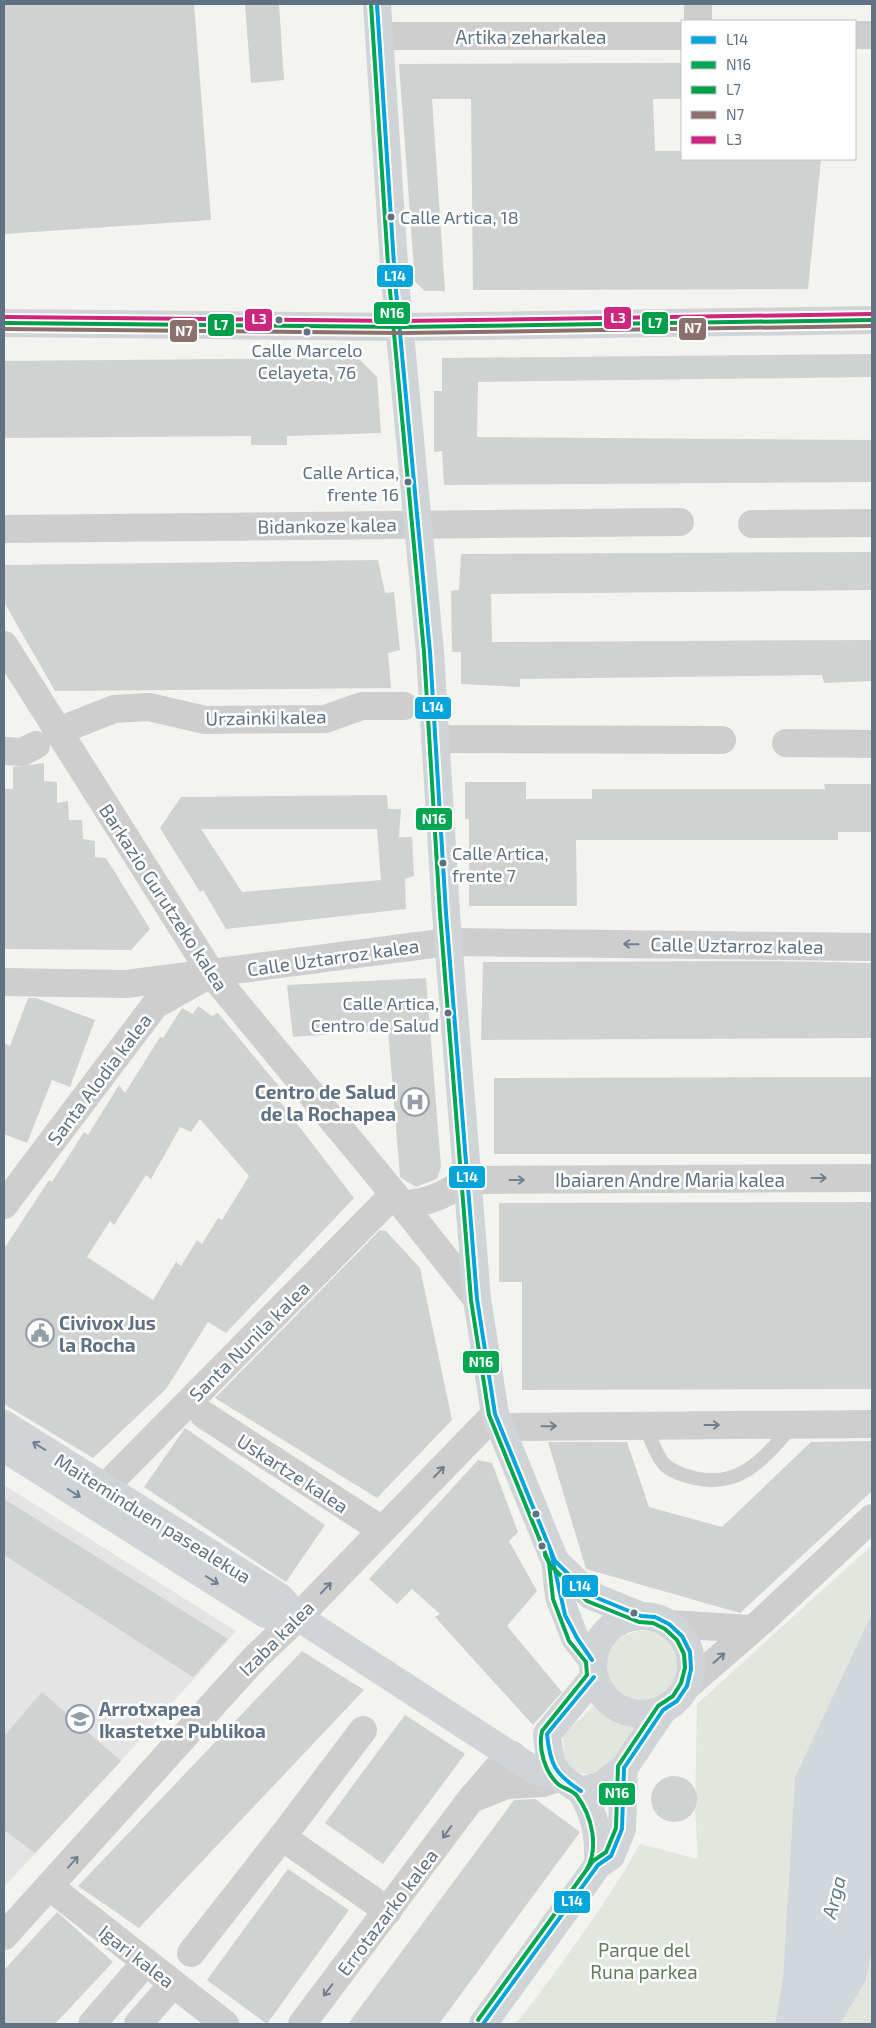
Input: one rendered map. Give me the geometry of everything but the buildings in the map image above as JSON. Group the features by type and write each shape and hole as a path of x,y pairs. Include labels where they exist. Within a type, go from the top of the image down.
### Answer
{"street":[{"path":"377,4 395,280 419,524 448,942 477,1299 498,1420 555,1561 559,1597 575,1638 593,1668 601,1693 613,1706 628,1713 646,1715 663,1710 677,1700 687,1686 752,1629 872,1518"},
{"path":"698,4 698,20"},
{"path":"856,35 872,35"},
{"name":"Artika zeharkalea","path":"380,36 681,36"},
{"path":"4,323 401,327 872,320"},
{"name":"Bidankoze kalea","path":"4,529 680,522"},
{"path":"752,524 872,523"},
{"name":"Barkazio Gurutzeko kalea","path":"4,645 211,973 477,1299"},
{"name":"Urzainki kalea","path":"71,726 114,709 149,707 205,720 279,720 325,719 362,706 404,706"},
{"path":"435,739 722,740"},
{"path":"786,743 872,744"},
{"path":"4,751 22,752 36,745"},
{"name":"Calle Uztarroz kalea","path":"4,982 126,984 448,942 872,947"},
{"name":"Santa Alodia kalea","path":"4,1205 155,1005 211,973"},
{"name":"Ibaiaren Andre Maria kalea","path":"468,1180 872,1178"},
{"path":"397,1199 420,1204 446,1194 468,1180"},
{"name":"Santa Nunila kalea","path":"104,1488 397,1199"},
{"name":"Uskartze kalea","path":"204,1415 382,1530"},
{"path":"498,1420 645,1425 872,1424"},
{"name":"Izaba kalea","path":"4,1936 255,1658 382,1530 498,1420"},
{"name":"Maiteminduen pasealekua","path":"4,1424 280,1597 298,1616 535,1771 570,1784"},
{"name":"Maiteminduen pasealekua","path":"4,1448 265,1614 298,1616"},
{"path":"555,1561 590,1594 641,1616"},
{"path":"593,1668 597,1643 608,1629 623,1619 641,1616 655,1617 669,1624 682,1636 690,1652 691,1669 687,1686"},
{"path":"669,1624 752,1629"},
{"name":"Errotazarko kalea","path":"302,2024 471,1799 503,1762 547,1734 593,1668"},
{"path":"471,1799 507,1785 543,1782 602,1785 624,1768 663,1710"},
{"path":"191,1953 363,1730"},
{"path":"547,1734 549,1760 593,1813 598,1835 598,1865"},
{"path":"483,2024 598,1865 611,1856 622,1829 624,1768"},
{"path":"282,1837 388,1911"},
{"name":"Igari kalea","path":"50,1887 225,2024"},
{"path":"92,2024 146,1962"},
{"path":"138,2024 173,1984"}],"lane":[{"path":"645,1425 663,1463 672,1470 710,1481 732,1478 747,1470 767,1455 794,1425"}],"shaded area":[{"name":"Arrotxapea Ikastetxe Publikoa","path":"4,1485 236,1631 121,1761 4,1887"}],"green space":[{"name":"Parque del Runa parkea","path":"872,1545 872,1613 795,1777 783,1977 775,2024 516,2024 597,1914 640,1844 698,1859 695,1808 697,1704"},
{"path":"638,1631 655,1632 670,1642 674,1649 677,1664 677,1671 672,1685 658,1699 642,1703 627,1698 613,1686 605,1672 605,1656 615,1642"},
{"path":"597,1703 608,1711 640,1722 632,1736 610,1761 595,1772 585,1774 575,1770 564,1761 563,1735"},
{"path":"872,1949 872,2024 840,2024 866,1980"}],"water":[{"name":"Arga","path":"872,1613 872,1949 866,1980 840,2024 775,2024 783,1977 795,1777"}],"transit line":[{"name":"N16","path":"371,4 389,280 424,652 440,914 471,1300 489,1415 550,1565 587,1601 639,1622 653,1623 665,1629 677,1640 684,1654 685,1668 681,1683 673,1696 658,1706 618,1766 616,1828 606,1852 593,1861 478,2020"},
{"name":"L14","path":"377,4 395,280 430,652 446,913 477,1299 495,1414 555,1561 590,1595 641,1616 655,1617 669,1624 682,1636 690,1652 691,1669 687,1686 677,1701 663,1710 624,1768"},
{"name":"L3","path":"4,317 401,321 872,314"},
{"name":"L7","path":"4,323 401,327 872,320"},
{"name":"N7","path":"4,329 401,333 872,326"},
{"name":"L14","path":"551,1552 565,1615 577,1638 592,1660"},
{"name":"N16","path":"545,1555 549,1563 553,1599 569,1641 586,1662 587,1675 542,1731 542,1753 546,1767 553,1779 560,1786 575,1794 587,1813 593,1842 593,1851 587,1869"},
{"name":"L14","path":"581,1791 565,1779 555,1768 550,1754 547,1734 594,1677"},
{"name":"L14","path":"483,2024 598,1865 611,1856 622,1829 624,1768"}],"place":[{"name":"Calle Artica, 18","path":"391,217"},
{"name":"Calle Marcelo Celayeta, 76","path":"307,332"},
{"name":"Calle Artica, frente 16","path":"408,482"},
{"name":"Calle Artica, frente 7","path":"443,863"},
{"name":"Calle Artica, Centro de Salud","path":"448,1013"},
{"name":"Centro de Salud de la Rochapea","path":"415,1102"},
{"name":"Civivox Jus la Rocha","path":"40,1333"},
{"name":"Arrotxapea Ikastetxe Publikoa","path":"80,1719"}]}
